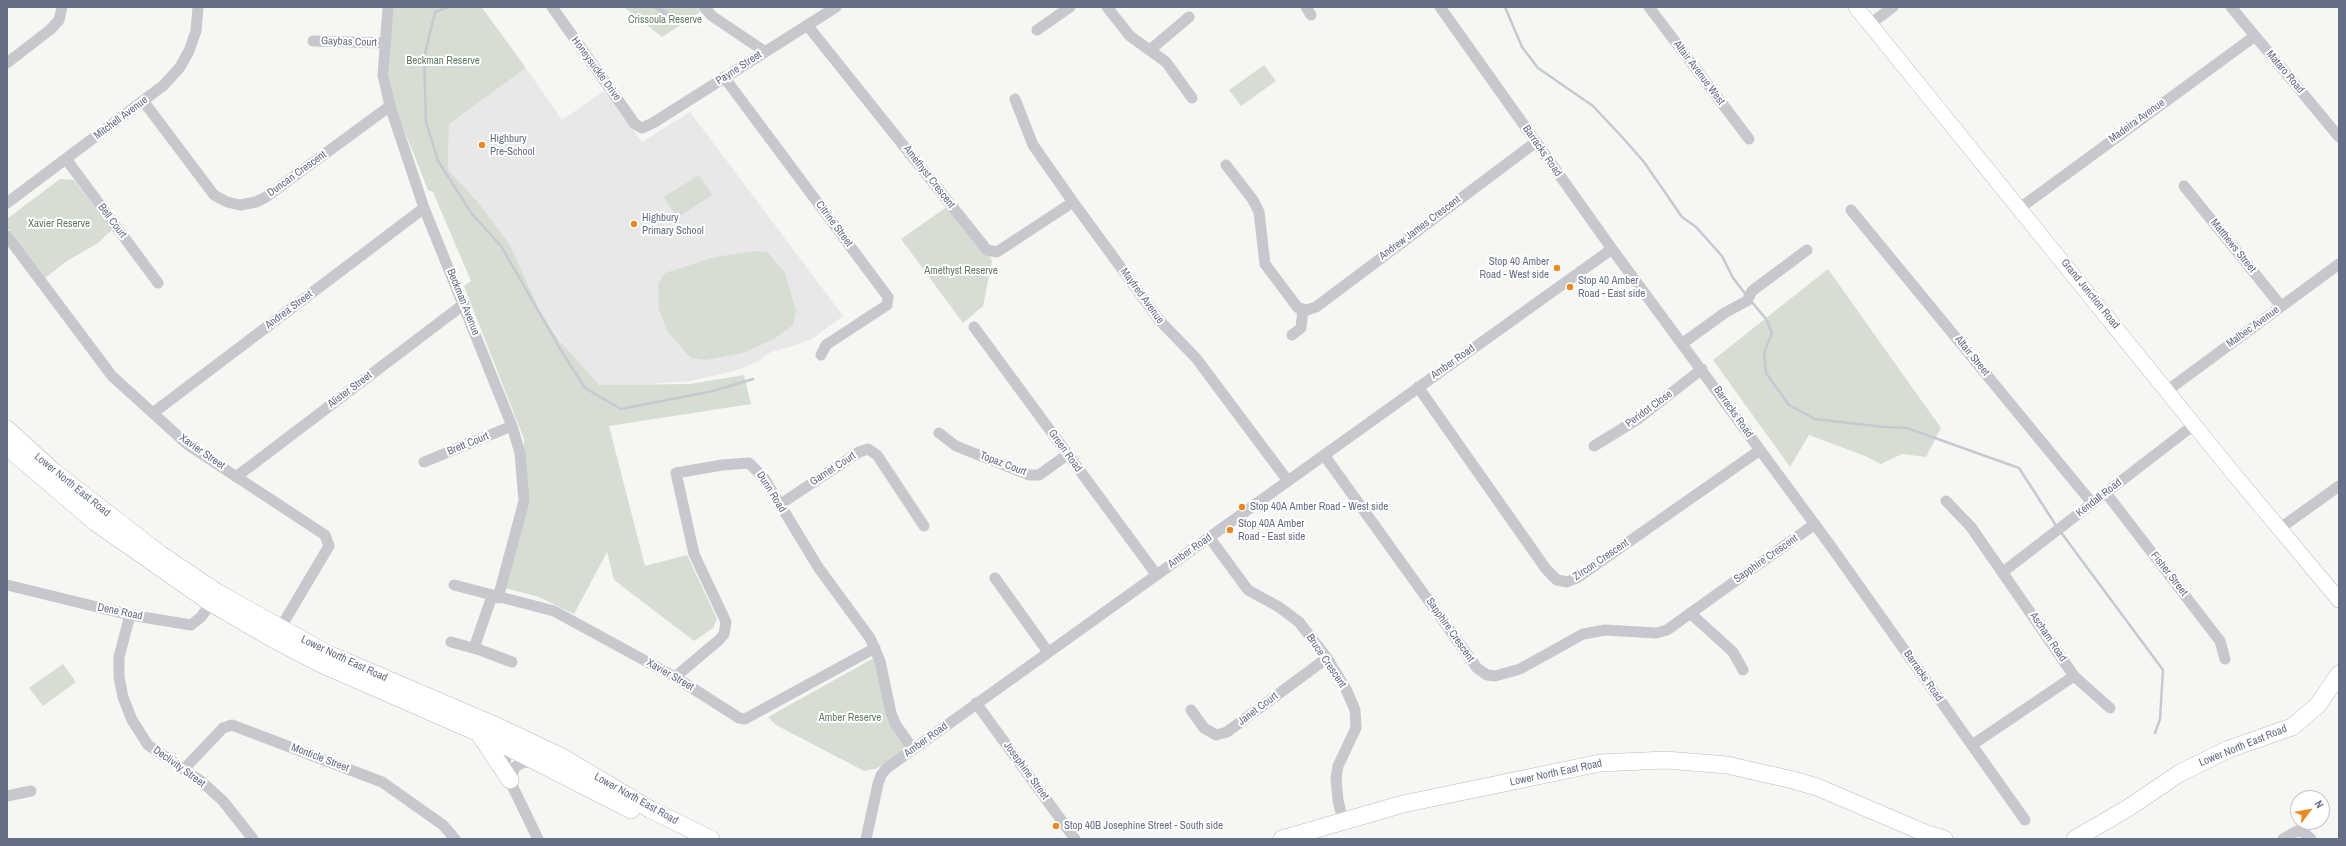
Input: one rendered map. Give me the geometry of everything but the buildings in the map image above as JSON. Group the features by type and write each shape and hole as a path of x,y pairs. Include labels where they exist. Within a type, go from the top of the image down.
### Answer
{"main road":[{"name":"Grand Junction Road","path":"1856,7 2168,390 2279,529 2339,600"},
{"name":"Lower North East Road","path":"7,429 59,476 215,598"},
{"name":"Lower North East Road","path":"7,447 95,522 215,598 277,634 321,664 480,734 510,741 564,758 651,810 711,839"},
{"name":"Grand Junction Road","path":"2324,582 2339,611"},
{"name":"Lower North East Road","path":"277,634 326,653 510,741 533,761 688,839"},
{"name":"Lower North East Road","path":"2074,839 2122,812 2180,772 2229,750 2292,727 2318,705 2338,673"},
{"path":"480,734 510,780"},
{"name":"Lower North East Road","path":"1282,839 1403,804 1600,763 1666,760 1727,765 1794,780 1817,788 1925,833 1944,839"}],"street":[{"path":"7,63 59,20 62,7"},
{"name":"Mitchell Avenue","path":"7,203 144,102 164,85 180,67 189,51 196,31 198,7"},
{"name":"Beckman Avenue","path":"388,7 383,75 390,106 424,208 512,426 520,453 524,501 495,597 474,648"},
{"name":"Honeysuckle Drive","path":"552,7 636,124 642,128"},
{"path":"704,7 712,16 764,51"},
{"name":"Payne Street","path":"642,128 653,124 764,51 836,7"},
{"path":"1037,30 1070,7"},
{"path":"1107,7 1130,36 1166,62 1192,98"},
{"name":"Barracks Road","path":"1440,7 1612,249 1683,342 1815,524 2025,820"},
{"name":"Altair Avenue West","path":"1649,7 1749,139"},
{"path":"1870,24 1894,7"},
{"name":"Mataro Road","path":"2231,7 2339,137"},
{"path":"1150,50 1189,17"},
{"name":"Amethyst Crescent","path":"807,25 987,250 997,252 1073,202"},
{"name":"Madeira Avenue","path":"2020,208 2255,36"},
{"name":"Gaybas Court","path":"313,41 385,43"},
{"name":"Citrine Street","path":"724,77 888,297 887,305 826,345 821,355"},
{"name":"Mayfred Avenue","path":"1015,99 1033,145 1073,202 1160,321 1196,358 1288,481"},
{"name":"Duncan Crescent","path":"144,102 214,195 227,202 240,205 256,202 266,197 390,106"},
{"name":"Andrew James Crescent","path":"1303,309 1316,307 1536,142"},
{"name":"Bell Court","path":"66,159 158,283"},
{"path":"1226,165 1253,200 1259,212 1265,264 1298,308 1303,309 1301,328 1292,335"},
{"name":"Matthews Street","path":"2184,186 2281,306"},
{"name":"Andrea Street","path":"153,413 424,208"},
{"name":"Altair Street","path":"1851,210 2092,504"},
{"name":"Xavier Street","path":"7,236 112,376 188,446 315,527 325,535 329,546 277,634"},
{"name":"Amber Road","path":"866,839 881,775 976,703 1288,481 1418,386 1612,249"},
{"path":"1683,342 1726,312 1747,301 1752,291 1806,250"},
{"name":"Malbec Avenue","path":"2168,390 2339,264"},
{"name":"Alister Street","path":"236,476 464,304"},
{"name":"Green Road","path":"974,327 1156,574"},
{"name":"Peridot Close","path":"1594,446 1638,419 1702,369"},
{"name":"Zircon Crescent","path":"1418,386 1546,569 1557,580 1567,582 1577,578 1760,450"},
{"name":"Kendall Road","path":"2003,572 2195,424"},
{"name":"Brett Court","path":"424,462 512,426"},
{"name":"Topaz Court","path":"939,433 956,446 1029,475 1039,475 1067,455"},
{"name":"Garnet Court","path":"779,505 859,452 868,449 877,455 924,526"},
{"name":"Sapphire Crescent","path":"1324,455 1477,668 1487,675 1495,676 1520,669 1582,634 1605,630 1656,633 1667,630 1815,524"},
{"name":"Dunn Road","path":"675,676 719,640 724,634 726,622 694,554 676,473 722,465 749,463 764,478 818,567 875,648 880,661 891,713 896,725 914,749"},
{"path":"2279,529 2339,486"},
{"name":"Fisher Street","path":"2106,493 2220,641 2225,659"},
{"name":"Ascham Road","path":"1946,501 1971,527 2074,676 2110,708"},
{"name":"Bruce Crescent","path":"1209,537 1248,590 1279,607 1299,622 1327,658 1346,689 1355,710 1356,728 1338,766 1336,778 1338,800 1343,821"},
{"path":"995,578 1048,652"},
{"name":"Dene Road","path":"7,585 130,615 191,625 201,617 215,598"},
{"name":"Xavier Street","path":"454,585 495,597 554,611 675,676 739,718 745,719 875,648"},
{"path":"1690,613 1733,652 1743,670"},
{"name":"Declivity Street","path":"130,615 119,657 119,678 123,698 132,720 148,745 184,769 223,801 253,839"},
{"path":"451,642 474,648 512,662"},
{"name":"Janet Court","path":"1191,710 1204,728 1210,732 1216,735 1227,732 1327,658"},
{"path":"1972,745 2074,676"},
{"name":"Josephine Street","path":"976,703 1075,839"},
{"name":"Monticle Street","path":"184,769 223,728 232,725 382,782 443,826 456,839"},
{"path":"510,741 505,762 510,780 538,839"},
{"path":"510,780 515,767 523,763 533,761"},
{"path":"7,796 31,792"},
{"path":"2283,839 2297,831 2303,832 2311,839"}],"shaded area":[{"path":"652,7 659,7 669,12 666,17"},
{"name":"Highbury Primary School","path":"526,68 562,120 604,91 642,142 690,112 843,316 812,339 771,352 758,361 738,370 690,381 593,388 539,309 510,245 478,202 448,170 449,124"}],"green space":[{"name":"Beckman Reserve","path":"392,7 484,7 482,8 526,68 449,124 448,170 478,202 510,245 539,309 559,340 599,385 690,384 744,375 751,404 609,426 645,566 687,555 717,619 713,628 694,641 614,580 607,552 574,614 539,597 505,588 524,501 524,439 464,286 471,281 433,192 428,190 395,107 389,76"},
{"name":"Crissoula Reserve","path":"624,7 696,7 700,12 662,37"},
{"path":"1264,65 1276,81 1241,106 1229,90"},
{"path":"699,175 712,195 677,218 664,197"},
{"name":"Xavier Reserve","path":"60,179 74,180 112,230 98,243 67,261 44,279 7,227 7,224 8,218"},
{"name":"Amethyst Reserve","path":"948,206 987,250 992,261 983,306 963,323 901,239"},
{"path":"755,251 767,252 785,273 796,311 793,325 774,339 743,353 706,360 691,358 667,331 659,309 658,284 665,273 715,257"},
{"path":"1828,269 1941,428 1926,457 1902,454 1881,464 1865,456 1809,435 1790,467 1713,360"},
{"name":"Amber Reserve","path":"872,659 880,661 884,681 907,740 906,755 875,769 864,771 776,725 768,717"},
{"path":"63,664 76,682 43,706 29,688"}],"waterway":[{"path":"449,7 435,12 424,58 426,122 438,161 472,214 501,246 559,347 585,388 621,409 713,391 753,379"},
{"path":"1505,7 1522,47 1538,68 1593,106 1623,138 1644,162 1682,217 1696,227 1722,256 1733,278 1747,296"},
{"path":"1751,301 1766,319 1772,333 1764,353 1766,373 1789,405 1815,419 1884,427 1907,428 2019,468 2057,527"},
{"path":"2060,531 2163,670 2160,719 2155,733"}],"place":[{"name":"Highbury Pre-School","path":"482,145"},
{"name":"Highbury Primary School","path":"634,224"},
{"name":"Stop 40 Amber Road - West side","path":"1557,268"},
{"name":"Stop 40 Amber Road - East side","path":"1570,287"},
{"name":"Stop 40A Amber Road - West side","path":"1242,507"},
{"name":"Stop 40A Amber Road - East side","path":"1230,530"},
{"name":"Stop 40B Josephine Street - South side","path":"1056,826"}]}
